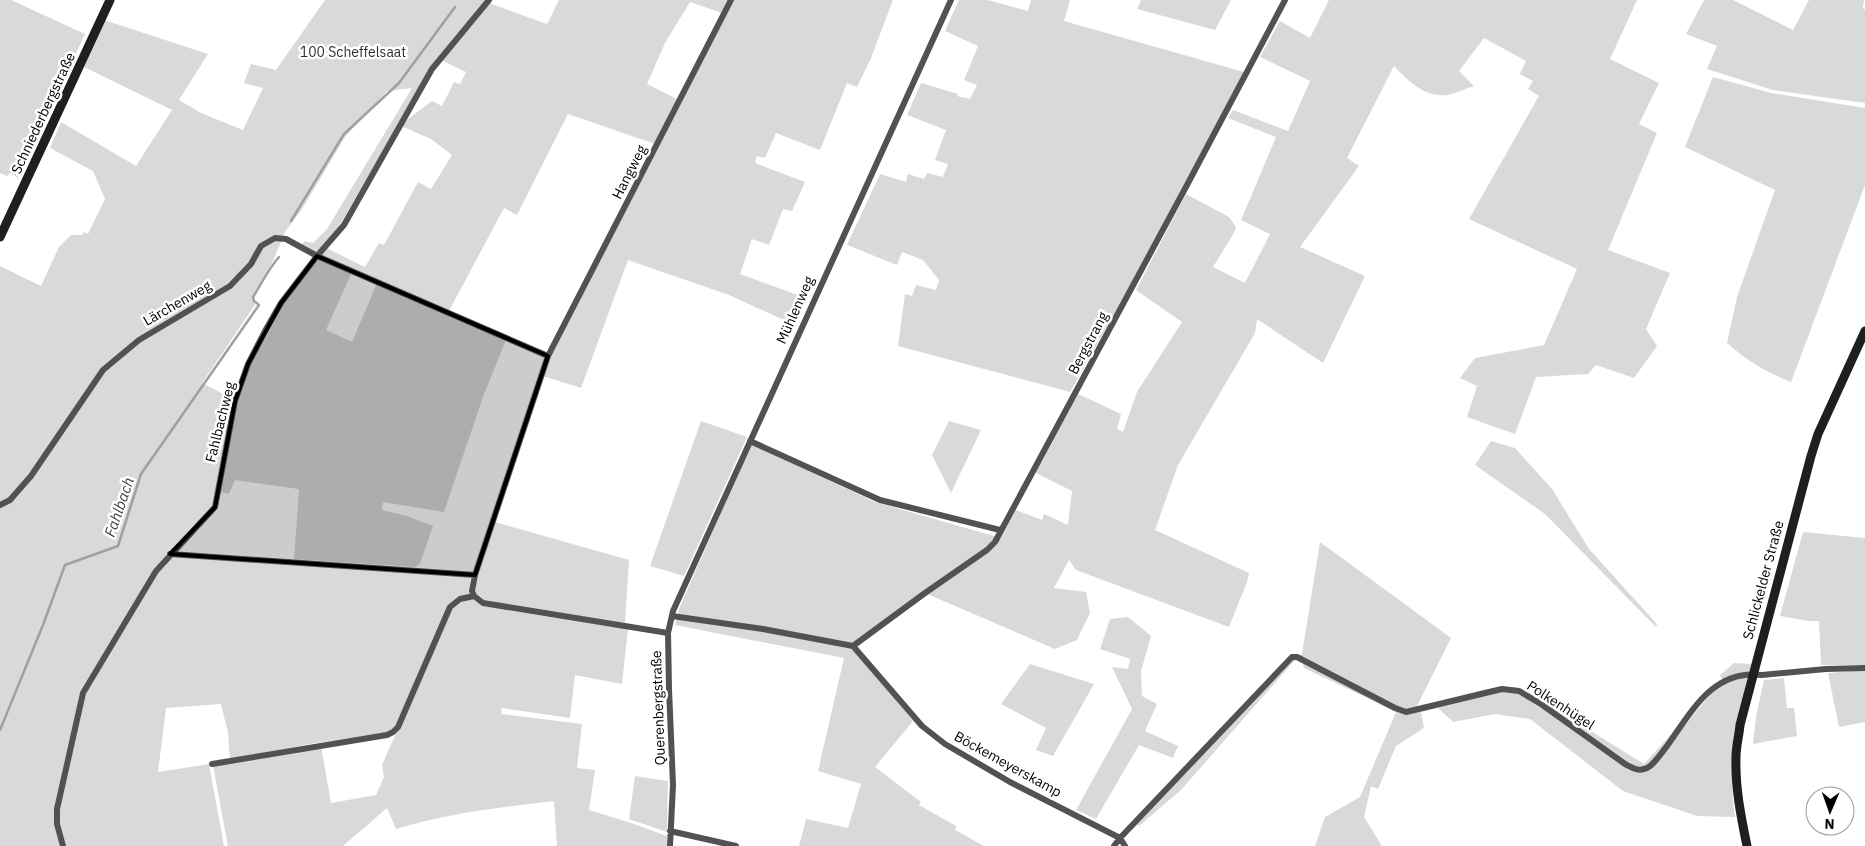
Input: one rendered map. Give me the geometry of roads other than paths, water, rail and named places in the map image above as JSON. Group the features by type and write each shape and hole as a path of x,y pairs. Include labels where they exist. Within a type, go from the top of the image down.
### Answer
{"main road":[{"name":"Schniederbergstraße","path":"0,237 110,0"},
{"name":"Schlickelder Straße","path":"1746,846 1739,808 1736,756 1740,726 1752,674 1810,456 1818,434 1865,331"}],"street":[{"name":"Fahlbachweg","path":"63,846 57,824 57,810 83,693 156,571 215,507 235,401 248,364 281,303 317,256 344,225 432,69 489,0"},
{"name":"Hangweg","path":"475,575 548,356 731,0"},
{"name":"Mühlenweg","path":"668,633 672,616 750,441 951,0"},
{"name":"Bergstrang","path":"853,646 988,550 995,542 1285,0"},
{"name":"Lärchenweg","path":"0,505 10,500 30,476 103,370 138,340 230,286 251,264 261,246 275,238 286,239 317,256 411,295 548,356"},
{"path":"750,441 880,500 1000,530"},
{"path":"170,554 475,575 472,592 474,596 460,599 450,607 398,727 393,732 387,735 212,764"},
{"name":"Querenbergstraße","path":"474,596 483,603 488,604 668,633 673,785 670,846"},
{"path":"672,616 762,629 853,646"},
{"name":"Böckemeyerskamp","path":"853,646 922,726 945,744 1010,782 1120,838"},
{"name":"Polkenhügel","path":"1120,838 1292,657 1297,657 1406,712 1502,689 1519,691 1541,704 1625,764 1637,770 1648,768 1661,754 1708,691 1720,682 1752,674 1762,675 1826,668 1865,668"},
{"path":"670,831 736,846"},
{"path":"1114,846 1120,838 1126,846"}],"waterway":[{"path":"291,221 344,134 399,83 455,7"},
{"name":"Fahlbach","path":"0,730 43,625 65,565 118,546 141,474 259,305 254,301 253,297 279,257"}],"park label":[{"name":"100 Scheffelsaat","path":"353,52"}]}
